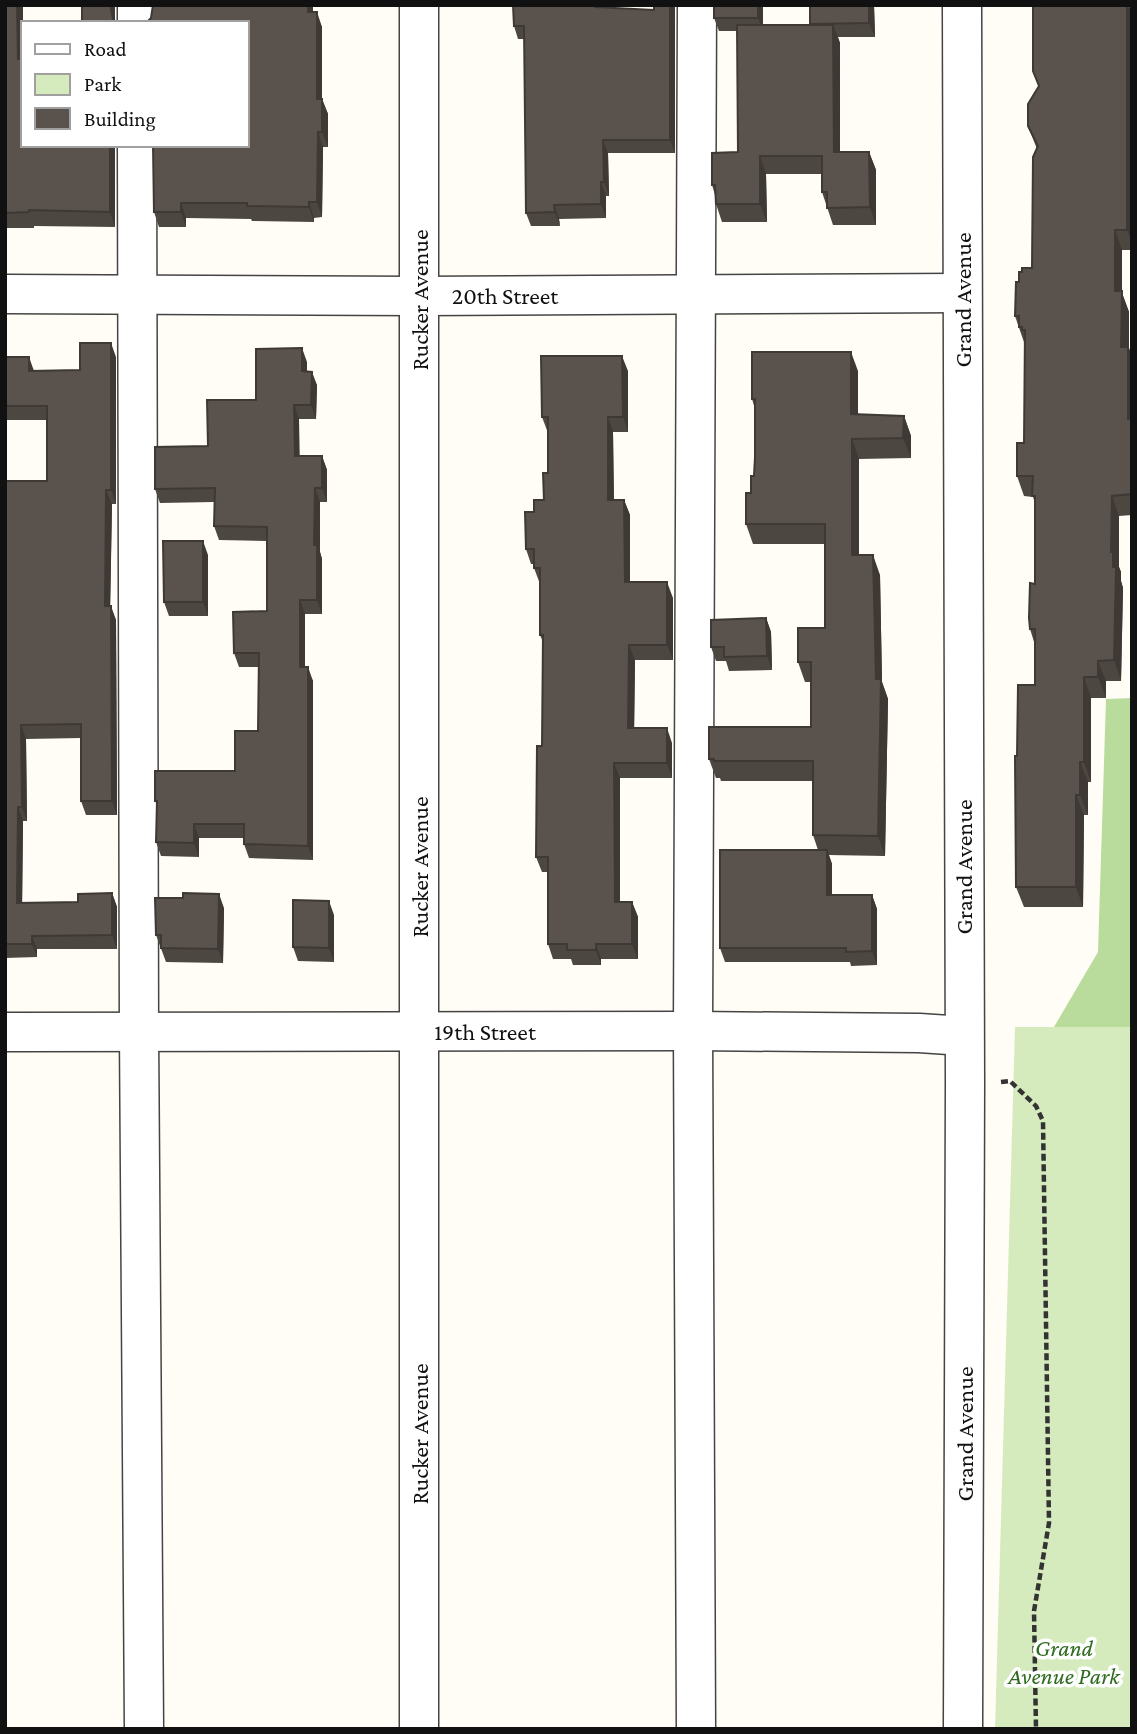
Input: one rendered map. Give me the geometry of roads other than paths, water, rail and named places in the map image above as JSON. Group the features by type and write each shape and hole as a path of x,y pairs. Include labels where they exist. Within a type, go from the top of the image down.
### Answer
{"street":[{"name":"Rucker Avenue","path":"419,5 419,1729"},
{"path":"696,1729 694,1031 697,5"},
{"name":"Grand Avenue","path":"962,5 965,1083 963,1729"},
{"path":"137,147 144,1729"},
{"name":"20th Street","path":"5,294 419,296 962,293"},
{"name":"19th Street","path":"5,1032 694,1031 919,1033 964,1036"}],"park label":[{"name":"Grand Avenue Park","path":"1064,1661"}]}
